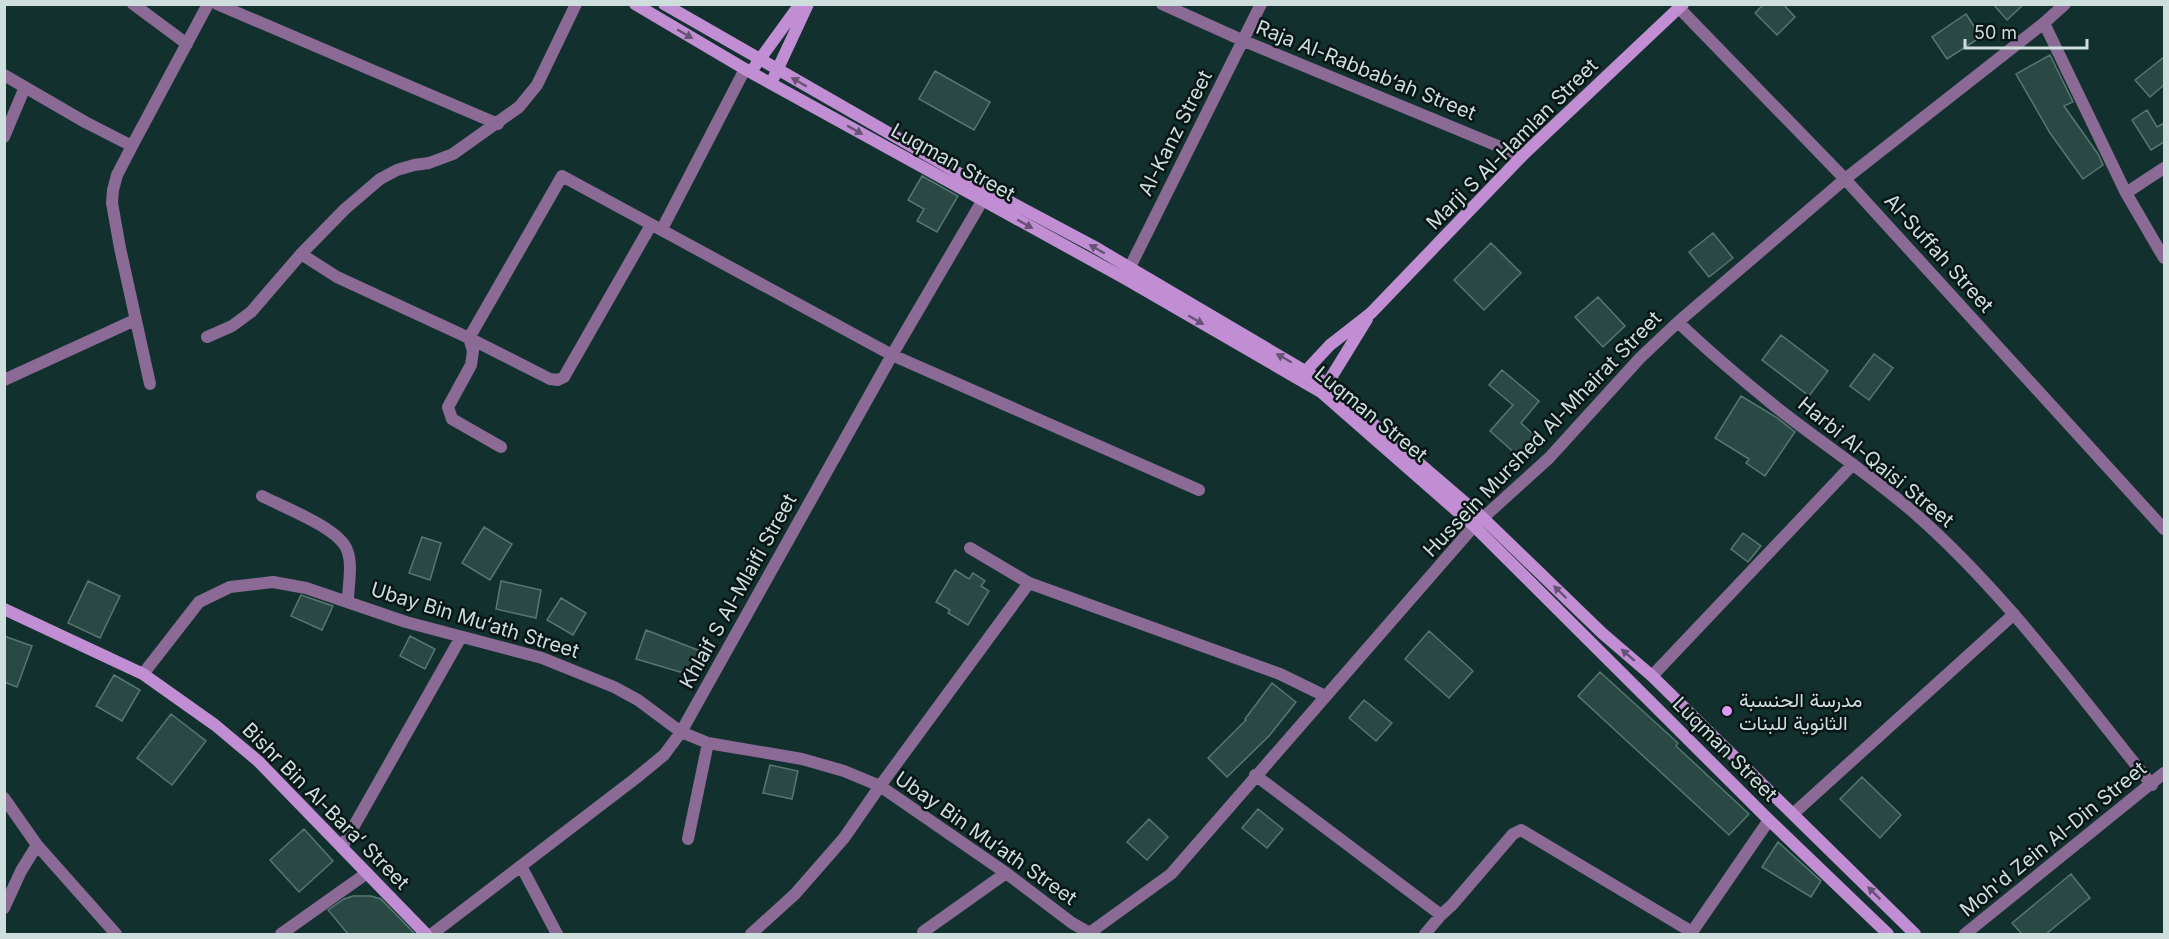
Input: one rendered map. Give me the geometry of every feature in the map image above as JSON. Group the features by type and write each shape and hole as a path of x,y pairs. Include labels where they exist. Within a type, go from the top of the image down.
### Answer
{"street":[{"path":"133,4 187,44"},
{"path":"150,384 112,203 113,190 117,176 132,146 208,4"},
{"path":"217,4 498,124"},
{"path":"207,337 232,326 251,312 345,209 380,179 397,170 429,163 453,154 519,107 537,85 576,4"},
{"name":"Luqman Street","path":"634,4 748,71 985,195 1127,273 1324,388 1652,676 1915,934"},
{"name":"Luqman Street","path":"664,4 985,195"},
{"path":"301,255 338,277 469,338 550,379 561,380 657,227 748,71 800,4"},
{"path":"770,83 808,4"},
{"name":"Raja Al-Rabbab‘ah Street","path":"1162,4 1244,41 1522,156"},
{"name":"Al-Kanz Street","path":"1127,273 1261,4"},
{"name":"Hussein Murshed Al-Mhairat Street","path":"1093,934 1171,874 1478,522 1549,458 1640,358 1678,322 1845,179 2044,24 2066,4"},
{"name":"Marji S Al-Hamlan Street","path":"1303,375 1330,345 1371,313 1522,156 1681,6"},
{"name":"Al-Suffah Street","path":"1681,6 1845,179 2164,529"},
{"path":"2044,24 2126,193 2164,258"},
{"path":"4,75 85,122 132,146"},
{"path":"4,137 25,87"},
{"path":"2126,193 2164,168"},
{"path":"501,447 452,419 448,407 471,365 473,351 469,338 562,176 892,355 1199,490"},
{"name":"Khlaif S Al-Mlaifi Street","path":"432,934 657,760 681,732 892,355 985,195"},
{"name":"Marji S Al-Hamlan Street","path":"1324,388 1371,313"},
{"path":"4,380 135,320"},
{"name":"Harbi Al-Qaisi Street","path":"1678,322 1713,356 1763,397 1912,511 1966,563 2013,614 2152,784"},
{"path":"1652,676 1852,464"},
{"path":"262,496 328,530 342,542 348,551 348,601"},
{"name":"Luqman Street","path":"1478,522 1769,820 1888,934"},
{"path":"970,548 1029,584 1280,674 1325,696"},
{"name":"Ubay Bin Mu‘ath Street","path":"143,674 199,602 230,586 273,582 306,588 406,622 542,658 584,674 638,700 681,732 708,743 802,759 844,771 880,786 1006,873 1072,923 1093,934"},
{"path":"751,934 795,894 844,838 1029,584"},
{"name":"Bishr Bin Al-Bara‘ Street","path":"4,609 143,674 215,725 258,761 426,934"},
{"path":"1794,813 2013,614"},
{"path":"342,847 461,637"},
{"path":"688,840 708,743"},
{"name":"Moh'd Zein Al-Din Street","path":"1965,934 2164,773"},
{"path":"1255,776 1441,915"},
{"path":"4,798 37,845 116,934"},
{"path":"1425,934 1513,834 1521,830 1691,933 1769,820"},
{"path":"4,908 21,871 37,845"},
{"path":"521,866 557,934"},
{"path":"281,934 367,873"},
{"path":"922,932 1006,873"}],"building":[{"path":"1764,4 1783,4 1795,17 1777,35 1755,13"},
{"path":"1993,4 2024,4 2007,20"},
{"path":"1966,14 1981,37 1947,59 1932,37"},
{"path":"2050,55 2073,102 2064,106 2098,154 2103,165 2083,179 2050,133 2016,74"},
{"path":"2164,57 2164,85 2150,97 2135,80"},
{"path":"935,71 990,102 974,130 919,99"},
{"path":"2147,110 2157,127 2164,123 2164,142 2151,150 2132,120"},
{"path":"922,176 958,196 937,232 917,221 924,209 908,200"},
{"path":"1713,233 1733,258 1709,277 1689,252"},
{"path":"1491,243 1521,273 1484,310 1454,280"},
{"path":"1598,297 1625,326 1603,347 1575,317"},
{"path":"1781,335 1828,371 1809,396 1762,360"},
{"path":"1874,354 1893,368 1869,400 1850,386"},
{"path":"1502,370 1539,401 1521,423 1536,437 1519,457 1490,431 1513,405 1489,385"},
{"path":"1741,396 1776,417 1795,432 1765,476 1746,463 1749,459 1715,438"},
{"path":"484,527 512,544 490,580 462,563"},
{"path":"1743,533 1761,546 1748,562 1731,549"},
{"path":"422,537 441,543 430,580 409,573"},
{"path":"955,570 969,579 973,573 985,581 981,586 989,591 968,625 948,613 950,610 936,602"},
{"path":"88,581 120,596 100,638 68,623"},
{"path":"501,581 541,590 536,618 496,609"},
{"path":"301,595 333,606 322,630 291,616"},
{"path":"561,598 586,613 573,635 547,620"},
{"path":"646,630 703,652 696,669 692,672 680,672 636,659"},
{"path":"1429,631 1473,671 1449,698 1405,659"},
{"path":"4,636 32,646 17,687 4,682"},
{"path":"410,636 435,649 425,669 400,656"},
{"path":"1600,672 1678,743 1676,746 1749,814 1729,835 1578,696"},
{"path":"114,675 140,690 122,721 96,706"},
{"path":"1272,683 1296,702 1269,736 1227,777 1208,758 1246,720"},
{"path":"1364,700 1392,723 1376,741 1349,718"},
{"path":"171,714 206,741 172,785 137,758"},
{"path":"770,765 798,771 792,799 763,793"},
{"path":"1862,777 1901,815 1880,838 1840,799"},
{"path":"1258,809 1283,829 1267,848 1242,828"},
{"path":"1149,819 1168,837 1147,860 1127,842"},
{"path":"304,829 333,861 299,892 270,860"},
{"path":"1778,842 1821,881 1811,897 1762,867"},
{"path":"2071,874 2090,898 2046,934 2022,934 2012,923"},
{"path":"353,896 371,896 381,899 415,934 348,934 328,910"}],"place":[{"name":"مدرسة الحنسبة الثانوية للبنات","path":"1727,711"}]}
